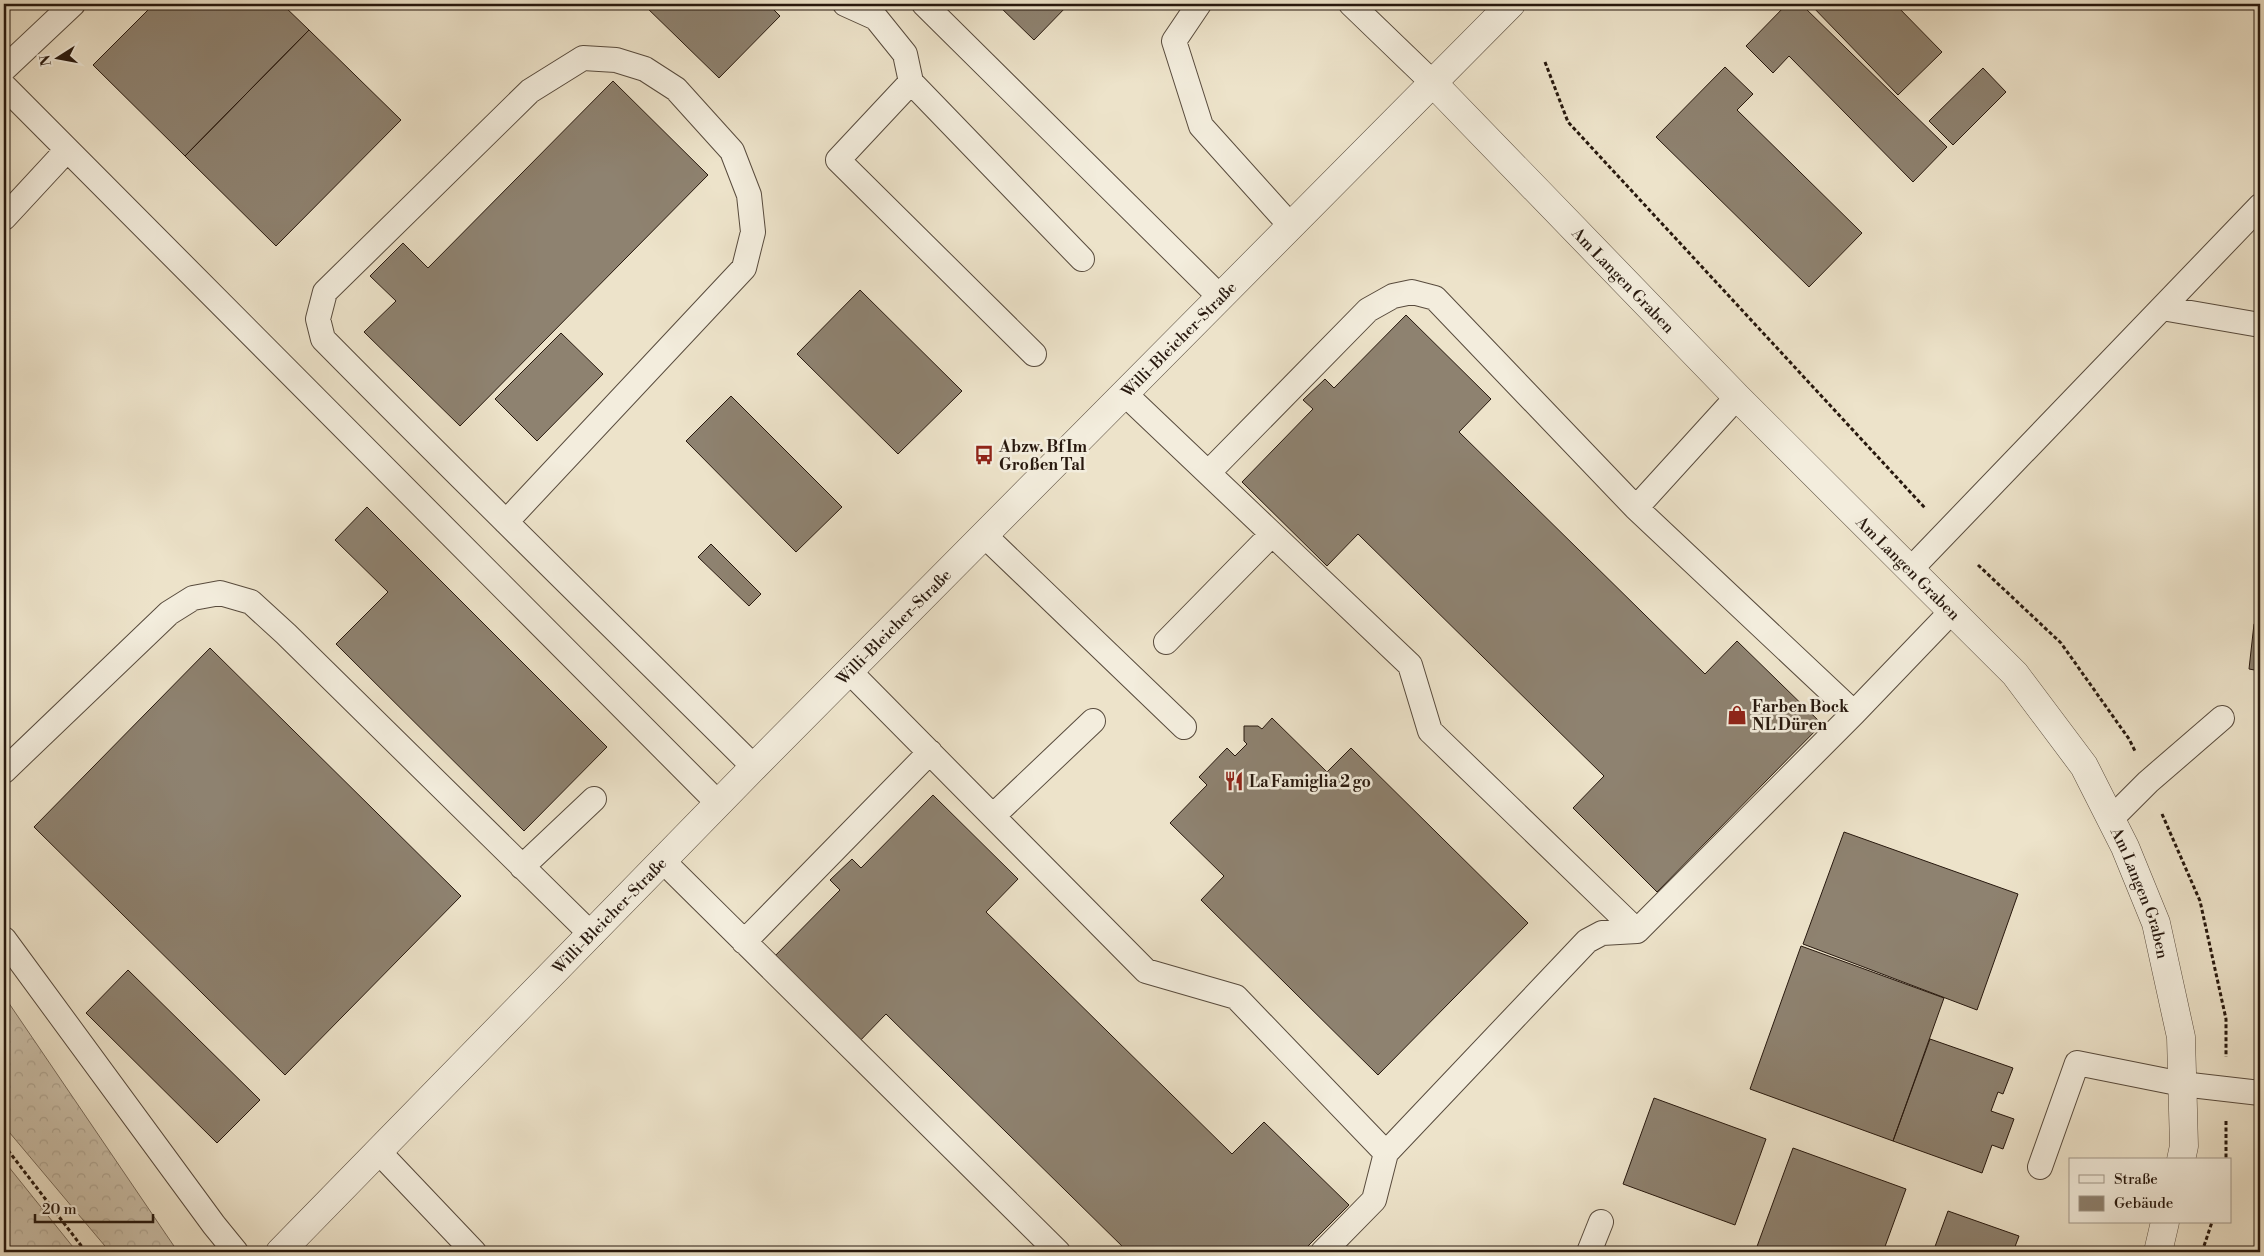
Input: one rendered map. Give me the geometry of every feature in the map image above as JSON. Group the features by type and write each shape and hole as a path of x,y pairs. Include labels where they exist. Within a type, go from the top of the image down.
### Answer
{"street":[{"name":"Willi-Bleicher-Straße","path":"280,1252 592,935 754,767 1125,394 1290,224 1511,4"},
{"name":"Am Langen Graben","path":"1432,83 1737,397 2016,674 2084,766 2125,846 2156,923 2181,1037 2184,1146 2181,1158"},
{"path":"2158,1252 2165,1224"}],"lane":[{"path":"4,69 73,4"},
{"path":"845,4 876,18 905,54 911,82 1082,259"},
{"path":"924,4 1220,297"},
{"path":"1199,4 1174,42 1202,126 1290,224"},
{"path":"1351,4 1432,83"},
{"path":"506,522 744,268 749,250 753,232 750,195 732,151 676,89 645,69 616,60 583,58 530,91 325,292 318,319 323,339 506,522 754,767"},
{"path":"911,82 838,160 1034,354"},
{"path":"4,86 719,804"},
{"path":"4,218 67,150"},
{"path":"1910,570 2260,206"},
{"path":"1208,473 1368,310 1393,296 1412,292 1435,298 1636,508 1854,713"},
{"path":"2162,308 2260,324"},
{"path":"1125,394 1410,665 1430,731 1636,932"},
{"path":"1636,508 1737,397"},
{"path":"1166,642 1272,534"},
{"path":"984,535 1184,727"},
{"path":"4,771 169,612 193,598 220,593 250,602 286,634 592,935"},
{"path":"1323,1252 1374,1200 1386,1153 1587,941 1602,933 1636,932 1854,713 1952,611"},
{"path":"849,672 1146,970 1236,997 1386,1153"},
{"path":"2111,819 2148,782 2222,718"},
{"path":"993,816 1093,721"},
{"path":"744,942 930,752"},
{"path":"522,867 594,799"},
{"path":"663,861 1058,1252"},
{"path":"4,939 179,1178 236,1252"},
{"path":"2040,1167 2076,1063 2182,1084 2260,1093"},
{"path":"378,1151 474,1252"},
{"path":"1589,1252 1602,1222"}],"path":[{"path":"1545,62 1568,122 1932,515"},
{"path":"4,1145 86,1252"},
{"path":"2202,1252 2211,1224"}],"green space":[{"path":"4,996 178,1252 110,1252 4,1126"},
{"path":"4,1161 77,1252 4,1252"}],"building":[{"path":"154,4 282,4 309,30 185,156 93,65"},
{"path":"643,4 768,4 780,16 719,78"},
{"path":"997,4 1069,4 1034,40"},
{"path":"1787,4 1801,4 1947,147 1913,182 1789,56 1773,73 1746,46"},
{"path":"1810,4 1895,4 1942,52 1898,95"},
{"path":"309,30 401,120 276,246 185,156"},
{"path":"1725,67 1753,94 1737,110 1862,233 1809,287 1656,137"},
{"path":"1983,68 2006,92 1953,145 1929,121"},
{"path":"613,81 708,175 460,426 364,332 396,301 370,276 403,243 428,268"},
{"path":"860,290 962,391 898,454 797,354"},
{"path":"1406,315 1491,399 1459,432 1705,674 1737,641 1822,724 1657,892 1573,808 1604,776 1358,534 1327,566 1242,482 1313,409 1303,400 1325,379 1334,388"},
{"path":"561,333 603,374 537,441 495,399"},
{"path":"731,396 842,507 796,552 686,441"},
{"path":"367,507 607,747 524,831 336,644 388,592 335,540"},
{"path":"711,544 761,594 749,606 698,557"},
{"path":"2260,617 2260,671 2249,669 2254,624"},
{"path":"210,648 461,896 285,1075 34,827"},
{"path":"1272,718 1327,772 1351,748 1528,923 1378,1075 1201,900 1224,876 1170,823 1207,785 1199,777 1227,748 1235,756 1247,744 1244,741 1244,726 1258,726 1262,729"},
{"path":"933,795 1018,879 986,912 1232,1154 1264,1122 1349,1205 1302,1252 1128,1252 886,1014 854,1047 769,962 840,890 830,880 852,859 861,868"},
{"path":"1844,832 2018,894 1977,1010 1803,944"},
{"path":"1801,946 1944,998 1893,1141 1750,1089"},
{"path":"128,970 260,1100 217,1143 86,1013"},
{"path":"1930,1039 2013,1068 2003,1094 1998,1092 1991,1111 2014,1119 2003,1149 1992,1145 1982,1173 1893,1141"},
{"path":"1654,1098 1766,1139 1735,1225 1623,1184"},
{"path":"1793,1148 1906,1189 1883,1252 1755,1252"},
{"path":"1948,1211 2019,1236 2013,1252 1933,1252"}],"place":[{"name":"Abzw. Bf Im Großen Tal","path":"984,455"},
{"name":"Farben Bock NL Düren","path":"1737,715"},
{"name":"La Famiglia 2 go","path":"1234,781"}]}
